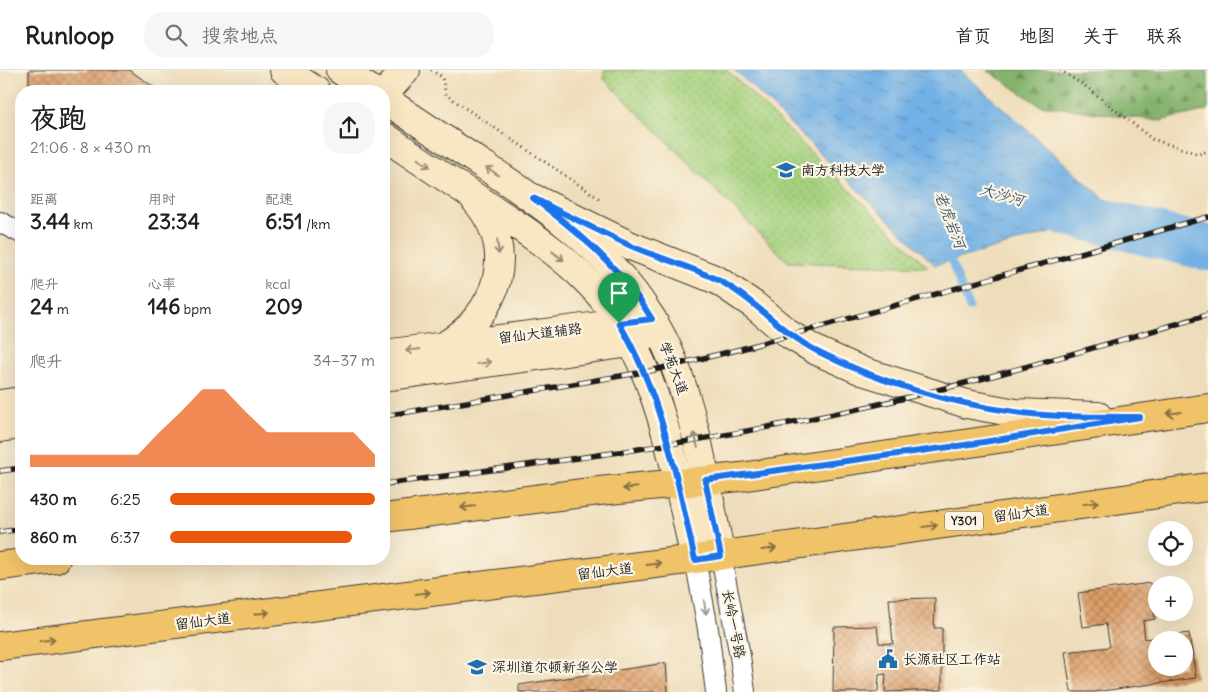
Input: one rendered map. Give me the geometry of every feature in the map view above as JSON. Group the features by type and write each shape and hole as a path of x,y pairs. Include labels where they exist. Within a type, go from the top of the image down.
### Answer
{"main road":[{"path":"284,70 307,85"},
{"path":"390,87 406,70"},
{"path":"349,72 365,85"},
{"name":"学苑大道","path":"390,102 533,198 585,238 629,284 652,319 673,360 683,389 692,482 708,558"},
{"name":"学苑大道","path":"390,140 512,222 568,263 590,284 625,333 692,482"},
{"path":"444,346 470,328 480,315 496,284 499,268 497,239 492,224 485,211 466,191"},
{"path":"533,198 631,246 699,272 730,288 790,335 817,351 862,371 917,390 967,404 1016,413 1058,416 1140,417"},
{"name":"留仙大道辅路","path":"390,375 625,333 652,319"},
{"name":"留仙大道辅路","path":"390,353 444,346 625,333"},
{"path":"0,404 15,403"},
{"path":"390,517 692,482 965,445 1208,408"},
{"path":"0,428 15,426"},
{"name":"留仙大道","path":"0,646 708,558 1208,487"},
{"path":"0,566 15,564"}],"street":[{"path":"0,222 15,230"},
{"name":"长岭一号路","path":"708,558 708,629 716,692"},
{"name":"长岭一号路","path":"708,558 739,647 745,692"}],"path":[{"path":"1060,70 1085,86 1152,139 1199,154 1208,151"},
{"path":"435,73 442,77 446,95 603,201"}],"green space":[{"path":"604,70 727,70 928,267 788,262 604,79"},
{"path":"987,70 1208,70 1208,110 1160,121 1039,105"}],"water":[{"path":"735,70 960,70 1120,213 935,265"}],"building":[{"path":"29,70 129,70 151,85 29,85"},
{"path":"1148,583 1148,620 1143,621 1145,639 1148,639 1148,676 1193,676 1193,659 1196,678 1094,692 1071,692 1065,652 1110,647 1106,624 1083,627 1078,593"},
{"name":"长源社区工作站","path":"935,598 934,628 942,628 942,690 885,692 886,674 879,675 878,692 833,692 834,627 877,626 879,643 893,644 889,599"},
{"path":"666,663 668,692 519,692 519,685"}],"waterway":[{"name":"大沙河","path":"1036,205 1208,248"},
{"name":"老虎岩河","path":"948,253 969,307"}],"railway":[{"path":"390,415 650,371 741,349 1208,217"},
{"path":"390,483 559,461 733,434 790,423 893,401 984,378 1208,315"},
{"path":"0,471 15,469"},
{"path":"0,532 15,530"}],"place":[{"name":"南方科技大学","path":"786,170"},
{"name":"长源社区工作站","path":"888,659"},
{"name":"深圳道尔顿新华公学","path":"477,667"}],"route":[{"path":"533,198 631,246 717,280 754,305 790,335 817,351 862,371 917,390 967,404 1016,413 1058,416 1140,417 965,445 740,477 705,480 721,556 695,560 675,469 658,409 641,365 619,323 652,319 629,284 609,262 585,238 533,198"}]}
